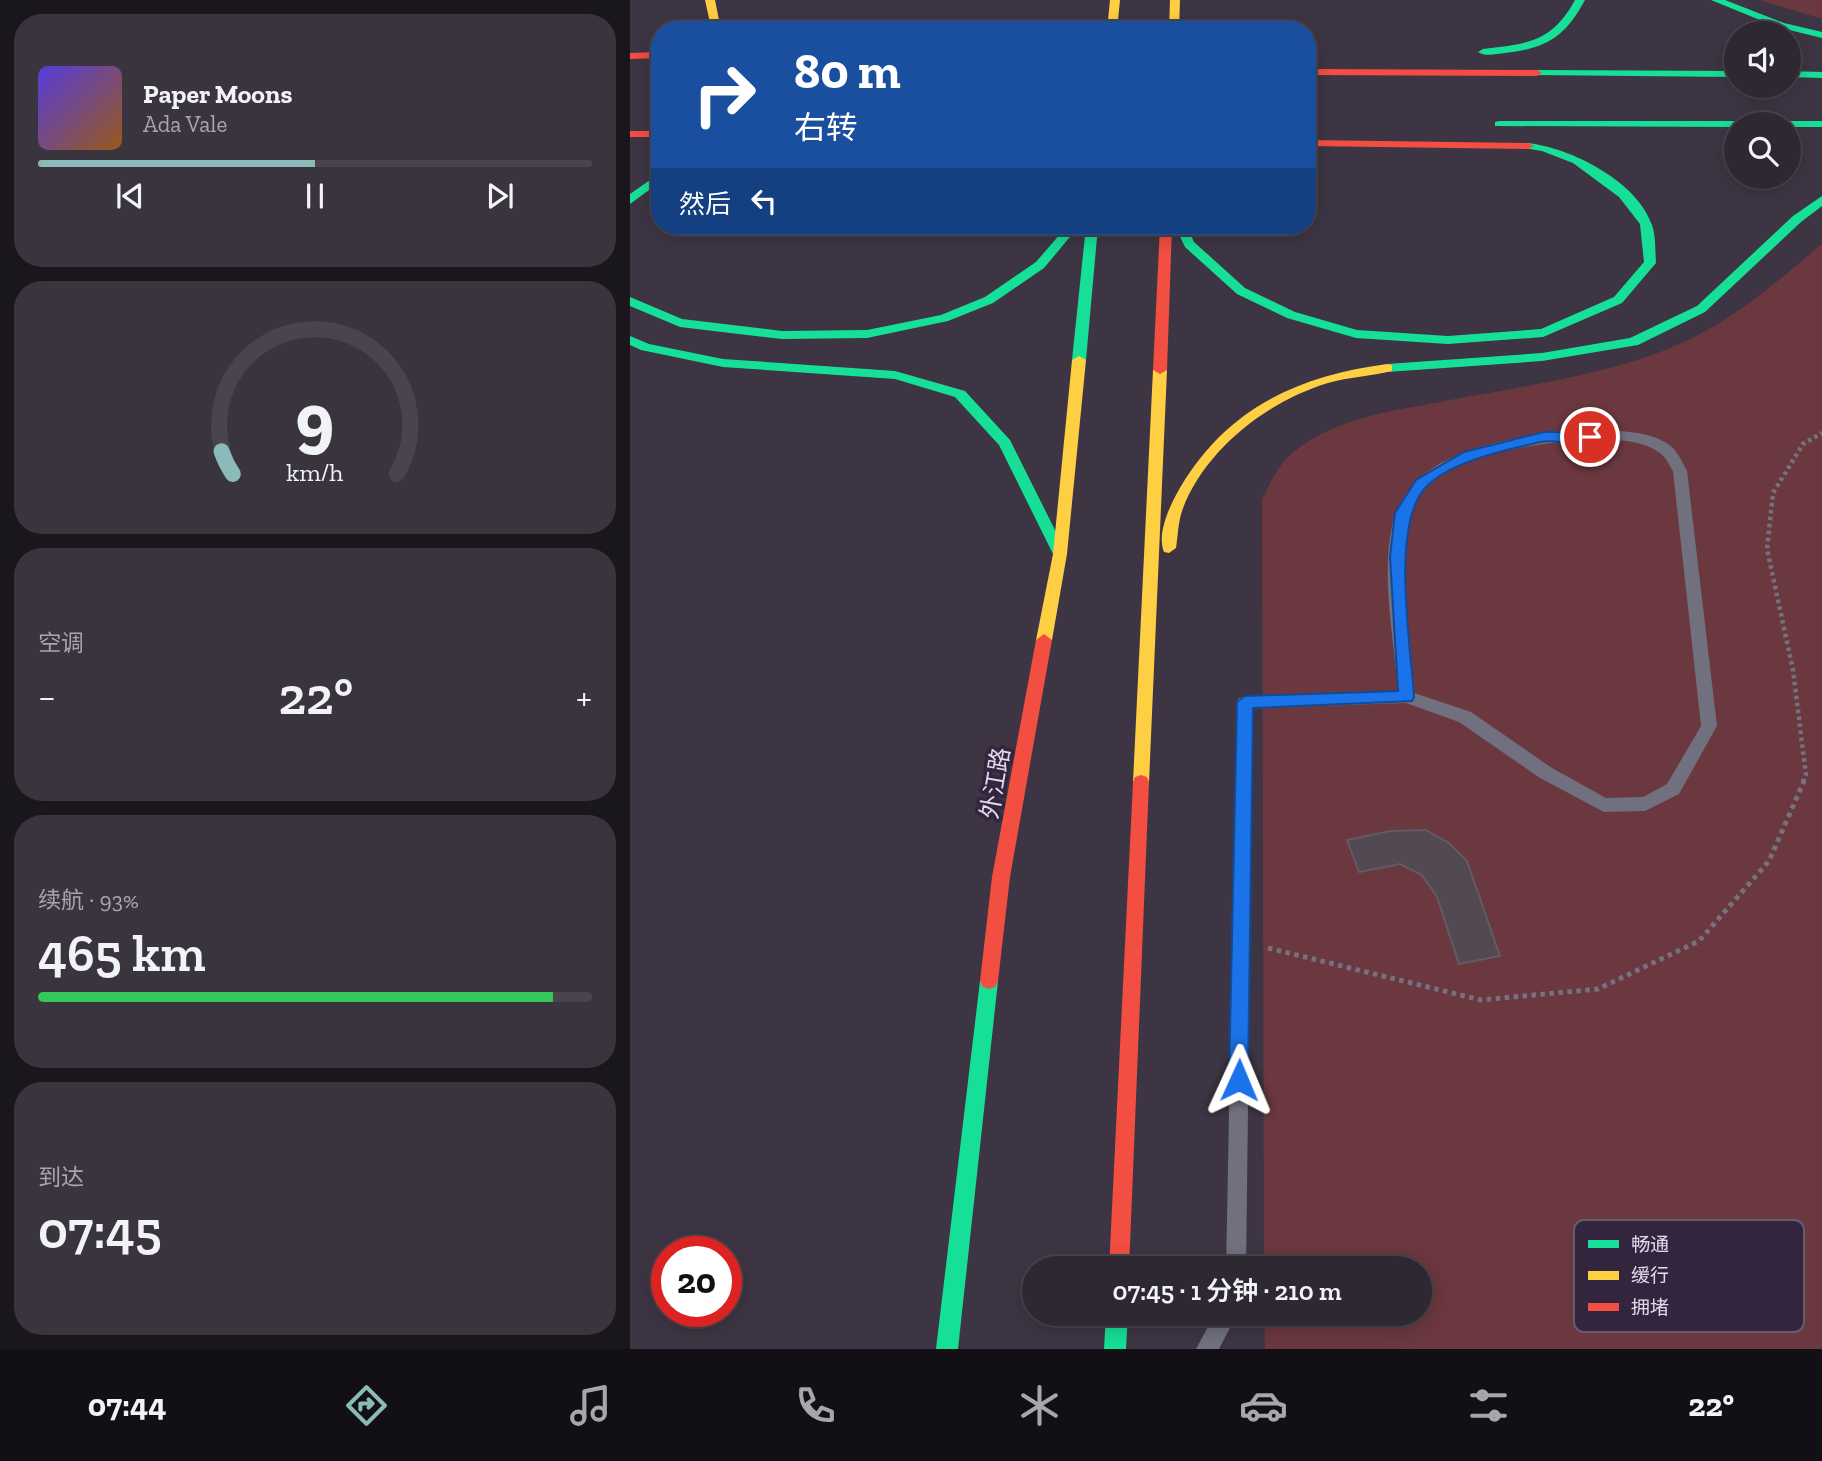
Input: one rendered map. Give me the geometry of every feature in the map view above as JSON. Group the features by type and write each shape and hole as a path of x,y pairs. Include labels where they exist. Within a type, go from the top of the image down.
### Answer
{"main road":[{"path":"710,0 714,21"},
{"path":"1097,0 1108,21"},
{"path":"1113,21 1115,0"},
{"path":"1174,21 1175,0"},
{"path":"1178,21 1191,0"},
{"path":"1552,55 1468,54 1545,44 1572,20 1580,0"},
{"path":"1716,0 1782,25 1822,35"},
{"path":"630,56 651,55"},
{"path":"1316,72 1724,74"},
{"path":"1801,74 1822,75"},
{"path":"1486,124 1822,124"},
{"path":"630,134 651,134"},
{"path":"1185,235 1189,244 1241,291 1291,315 1356,334 1448,340 1542,333 1618,300 1650,263 1646,222 1623,191 1587,165 1534,146 1316,143"},
{"path":"1347,144 1576,143"},
{"path":"630,200 651,183"},
{"path":"1148,660 1176,507 1206,460 1248,415 1293,389 1371,369 1542,357 1633,342 1701,309 1788,226 1822,200"},
{"path":"630,301 680,323 782,335 867,334 944,318 989,300 1040,265 1065,235"},
{"name":"外江路","path":"947,1349 1001,877 1060,554 1091,235"},
{"path":"1120,1256 1166,235"},
{"path":"630,340 646,347 723,363 895,375 960,394 1005,443 1060,554"},
{"path":"1115,1349 1116,1326"}],"lane":[{"path":"1236,1256 1245,702 1406,697 1465,717 1546,774 1604,805 1645,804 1673,789 1709,726 1680,471 1667,449 1635,437 1544,436 1469,455 1421,483 1403,513 1397,557 1406,697"},
{"path":"1207,1349 1220,1326"}],"shaded area":[{"path":"1760,0 1822,0 1822,19"},
{"path":"1822,244 1822,1349 1265,1349 1264,1326 1432,1326 1432,1256 1264,1256 1262,499 1287,458 1303,445 1339,426 1379,414 1567,378 1631,362 1688,340 1742,308"}],"building":[{"path":"1426,830 1449,843 1467,861 1500,956 1459,964 1437,897 1422,875 1400,864 1359,872 1347,840 1390,831"}],"traffic: fast":[{"path":"1483,52 1515,49 1541,42 1562,28 1580,0"},
{"path":"1716,0 1781,25 1822,35"},
{"path":"1537,73 1724,74"},
{"path":"1801,74 1822,75"},
{"path":"1499,124 1822,124"},
{"path":"1185,235 1189,244 1241,291 1291,315 1356,334 1448,340 1543,333 1618,300 1650,263 1649,241 1644,220 1635,207 1594,170 1560,153 1528,146"},
{"path":"630,200 651,183"},
{"path":"1387,368 1542,357 1633,342 1701,309 1797,219 1822,200"},
{"path":"630,301 680,323 782,335 867,334 944,318 989,300 1040,265 1065,235"},
{"path":"1079,360 1091,235"},
{"path":"630,340 646,347 723,363 895,375 960,394 1005,443 1060,554"},
{"path":"947,1349 989,981"},
{"path":"1115,1349 1116,1326"}],"traffic: slow":[{"path":"710,0 714,21"},
{"path":"1113,21 1115,0"},
{"path":"1174,21 1175,0"},
{"path":"1044,640 1060,554 1079,360"},
{"path":"1169,548 1175,511 1193,476 1213,450 1236,427 1291,392 1322,380 1387,368"},
{"path":"1141,782 1160,370"}],"traffic: jam":[{"path":"630,56 651,55"},
{"path":"1316,72 1537,73"},
{"path":"630,134 651,134"},
{"path":"1316,143 1528,146"},
{"path":"1160,370 1166,235"},
{"path":"989,981 1001,877 1044,640"},
{"path":"1120,1256 1141,782"}],"route":[{"path":"1239,1080 1245,702 1406,697 1397,557 1403,513 1421,483 1469,455 1544,436 1590,437"}]}
